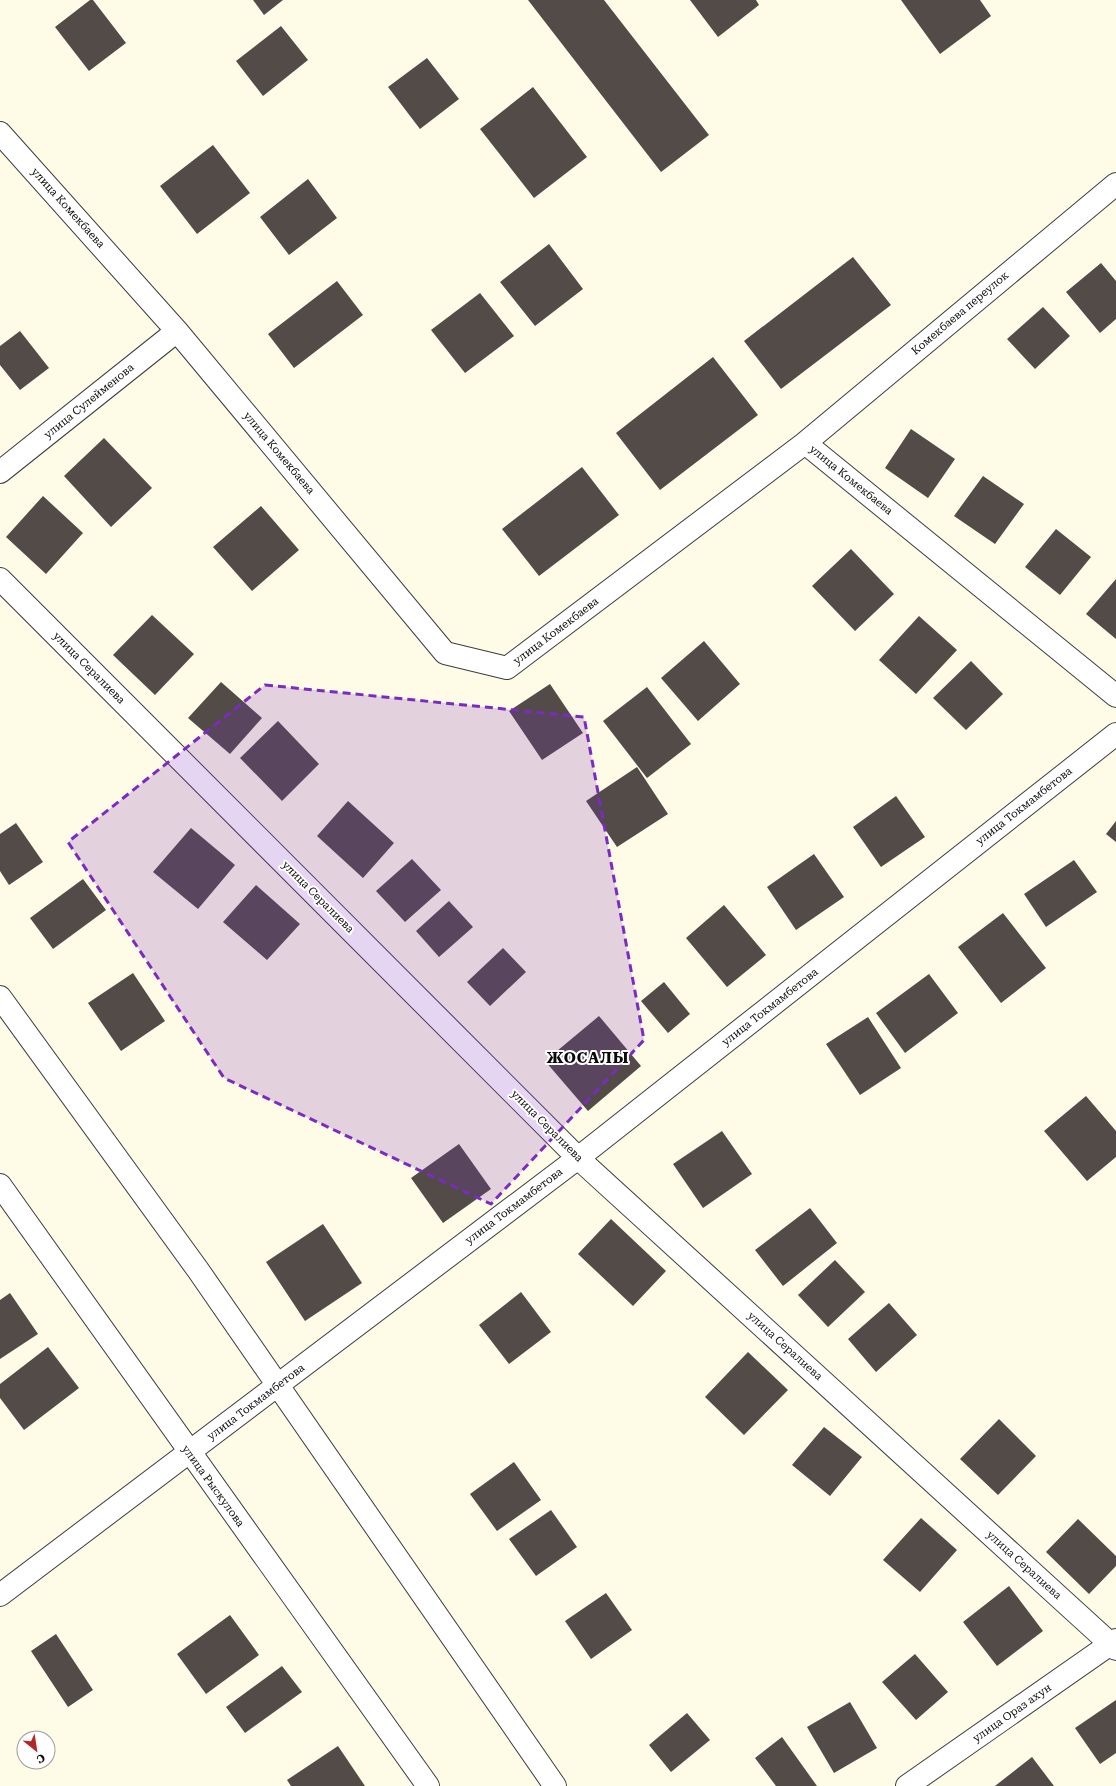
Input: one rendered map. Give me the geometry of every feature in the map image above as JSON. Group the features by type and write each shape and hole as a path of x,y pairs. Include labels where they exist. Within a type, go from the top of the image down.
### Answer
{"street":[{"name":"улица Комекбаева","path":"0,133 177,331 445,653 507,668 805,442 1116,696"},
{"name":"Комекбаева переулок","path":"805,442 1116,184"},
{"name":"улица Сулейменова","path":"0,472 177,331"},
{"name":"улица Сералиева","path":"0,579 578,1158 1114,1644"},
{"name":"улица Токмамбетова","path":"0,1596 578,1158 1116,734"},
{"path":"0,997 198,1270 555,1786"},
{"name":"улица Рыскулова","path":"0,1185 428,1786"},
{"name":"улица Ораз ахун","path":"907,1786 1114,1644"}],"highlighted area":[{"path":"265,685 584,717 644,1040 491,1204 224,1078 68,842"}],"building":[{"path":"90,0 93,0 126,43 89,71 55,27"},
{"path":"253,0 283,0 264,15"},
{"path":"528,0 604,0 709,135 661,172"},
{"path":"690,0 756,0 759,5 718,37"},
{"path":"901,0 980,0 991,16 940,54"},
{"path":"281,26 308,60 263,96 236,61"},
{"path":"427,58 459,99 420,129 388,87"},
{"path":"533,87 587,157 534,198 480,129"},
{"path":"213,145 250,193 197,234 160,186"},
{"path":"308,179 337,218 289,255 260,217"},
{"path":"549,244 583,289 535,326 500,282"},
{"path":"853,257 891,305 781,389 744,341"},
{"path":"1101,263 1116,281 1116,319 1100,333 1066,292"},
{"path":"337,281 363,315 294,368 268,334"},
{"path":"480,293 514,336 465,373 431,330"},
{"path":"1043,307 1070,336 1035,369 1007,339"},
{"path":"20,331 49,368 20,390 0,365 0,346"},
{"path":"713,357 758,415 660,490 616,433"},
{"path":"911,429 955,459 928,498 885,468"},
{"path":"104,438 152,488 111,527 64,476"},
{"path":"582,467 619,515 539,576 502,529"},
{"path":"983,476 1024,504 995,544 954,516"},
{"path":"43,496 83,533 46,574 6,537"},
{"path":"261,506 299,550 252,591 213,547"},
{"path":"1056,529 1091,557 1060,595 1025,567"},
{"path":"851,549 894,594 855,631 812,586"},
{"path":"1116,579 1116,639 1086,614"},
{"path":"152,615 194,654 155,695 113,655"},
{"path":"919,616 957,650 916,694 879,660"},
{"path":"704,641 740,684 698,721 661,678"},
{"path":"971,661 1003,694 966,730 933,698"},
{"path":"221,682 262,718 230,754 188,718"},
{"path":"550,684 583,733 542,760 509,711"},
{"path":"647,687 691,744 647,778 603,721"},
{"path":"278,721 319,764 282,801 240,758"},
{"path":"637,767 668,814 617,847 586,801"},
{"path":"896,796 925,837 881,867 853,827"},
{"path":"348,801 394,843 363,878 317,836"},
{"path":"1116,821 1116,842 1106,834"},
{"path":"16,823 43,862 9,885 0,871 0,834"},
{"path":"191,828 235,865 198,909 153,872"},
{"path":"814,854 844,897 796,930 767,887"},
{"path":"412,859 441,890 405,922 376,891"},
{"path":"1074,860 1097,892 1046,927 1024,894"},
{"path":"83,879 106,910 53,949 30,918"},
{"path":"256,885 300,924 267,960 223,922"},
{"path":"449,901 473,927 439,957 416,931"},
{"path":"724,905 766,955 727,987 686,938"},
{"path":"1003,913 1046,968 1001,1003 958,947"},
{"path":"503,948 526,972 490,1006 467,982"},
{"path":"133,973 165,1021 121,1051 88,1003"},
{"path":"929,974 958,1013 905,1053 876,1013"},
{"path":"664,982 690,1014 668,1033 641,1001"},
{"path":"599,1016 641,1066 588,1111 545,1061"},
{"path":"868,1017 901,1068 860,1095 826,1044"},
{"path":"1086,1096 1116,1131 1116,1157 1087,1181 1044,1131"},
{"path":"722,1131 752,1174 703,1208 673,1164"},
{"path":"459,1144 491,1189 443,1223 411,1178"},
{"path":"810,1208 837,1243 783,1286 755,1250"},
{"path":"611,1219 666,1271 633,1306 578,1254"},
{"path":"323,1224 362,1283 305,1321 266,1262"},
{"path":"835,1260 865,1292 828,1327 798,1295"},
{"path":"521,1292 551,1332 509,1364 479,1325"},
{"path":"10,1293 38,1334 0,1359 0,1300"},
{"path":"889,1303 917,1335 876,1372 848,1339"},
{"path":"48,1347 79,1388 24,1430 0,1398 0,1384"},
{"path":"748,1352 788,1390 744,1435 705,1397"},
{"path":"999,1419 1036,1456 998,1495 960,1459"},
{"path":"824,1427 862,1457 830,1496 792,1465"},
{"path":"514,1462 541,1500 497,1531 470,1494"},
{"path":"551,1510 577,1547 536,1576 509,1539"},
{"path":"921,1518 957,1550 920,1592 883,1560"},
{"path":"1078,1519 1116,1556 1116,1566 1089,1594 1046,1552"},
{"path":"1009,1586 1043,1631 997,1666 963,1622"},
{"path":"606,1593 632,1630 591,1659 565,1621"},
{"path":"230,1615 259,1655 206,1694 177,1654"},
{"path":"56,1634 93,1690 68,1707 31,1651"},
{"path":"915,1654 948,1692 916,1720 882,1682"},
{"path":"282,1666 302,1692 245,1733 226,1707"},
{"path":"1116,1700 1116,1753 1100,1764 1075,1728"},
{"path":"850,1702 877,1748 834,1773 807,1727"},
{"path":"687,1713 710,1740 671,1772 649,1745"},
{"path":"782,1737 817,1786 776,1786 755,1758"},
{"path":"338,1746 365,1786 291,1786 287,1780"},
{"path":"1032,1757 1054,1786 995,1786"}],"district":[{"name":"ЖОСАЛЫ","path":"588,1058"}]}
